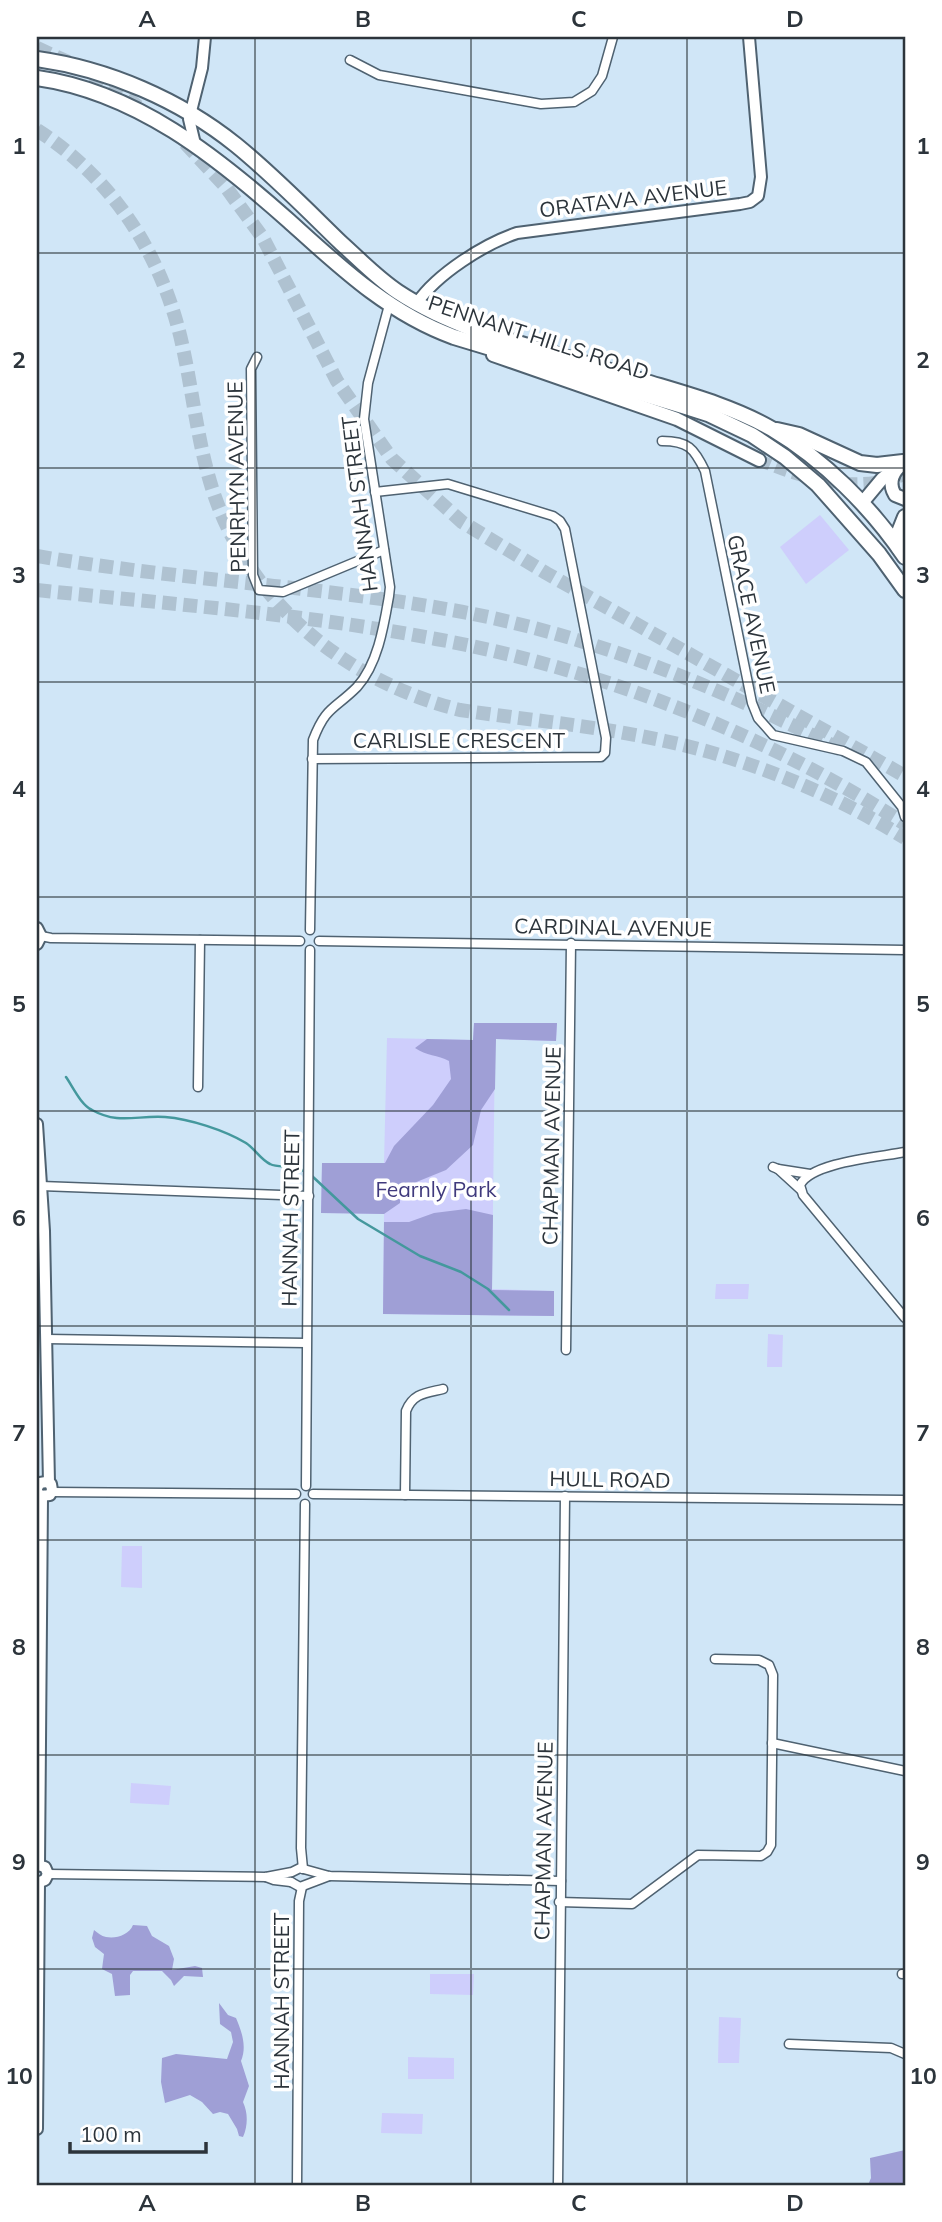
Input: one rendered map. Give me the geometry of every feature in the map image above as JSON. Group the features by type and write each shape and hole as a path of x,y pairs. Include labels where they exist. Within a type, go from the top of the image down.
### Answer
{"highway":[{"name":"PENNANT HILLS ROAD","path":"37,59 104,75 190,113 251,158 371,272 441,316 475,330 706,400 772,429 813,458 862,503 902,552"},
{"name":"PENNANT HILLS ROAD","path":"37,78 88,90 164,124 246,183 339,267 388,305 441,332 686,407 751,435 785,457 809,477 879,554 905,590"},
{"path":"772,429 799,435 860,463 877,465 904,461"},
{"path":"862,503 859,516 879,554"},
{"path":"902,552 899,532 905,517"}],"main road":[{"path":"195,144 190,128 190,113 202,68 205,37"},
{"name":"ORATAVA AVENUE","path":"417,303 423,294 464,261 487,246 517,233 750,202 758,195 761,187 749,37"},
{"path":"441,332 461,345 677,419 759,460"},
{"path":"904,461 894,473 891,486 898,497 905,499"},
{"path":"862,503 882,479 904,461"},
{"path":"37,1124 47,1339 47,1461 42,1489 44,1517 38,1865 45,1867 48,1874 45,1880 38,1883 37,2129"}],"street":[{"path":"350,60 379,75 541,104 575,102 592,91 603,76 613,37"},
{"name":"HANNAH STREET","path":"310,930 313,740 325,713 358,686 371,666 389,596 390,587 364,419 364,402 388,305"},
{"name":"PENRHYN AVENUE","path":"257,357 251,369 251,382 253,575 259,590 283,592 384,550"},
{"name":"GRACE AVENUE","path":"662,441 685,443 697,453 705,471 752,703 758,719 773,735 843,751 866,762 902,807 905,817"},
{"name":"CARLISLE CRESCENT","path":"312,759 609,756 565,529 560,521 553,516 448,484 375,492"},
{"path":"310,930 316,933 319,941 316,948 310,950 304,948 300,941 302,935 310,930"},
{"path":"38,936 300,941"},
{"path":"198,1087 200,940"},
{"name":"CARDINAL AVENUE","path":"319,941 905,950"},
{"name":"CHAPMAN AVENUE","path":"566,1350 571,943"},
{"name":"HANNAH STREET","path":"306,1486 310,950"},
{"path":"801,1190 801,1183 810,1174 823,1168 905,1152"},
{"path":"810,1174 776,1168 801,1190 905,1318"},
{"path":"41,1186 309,1196"},
{"path":"47,1339 306,1343"},
{"path":"405,1495 406,1411 410,1400 418,1395 443,1389"},
{"path":"306,1486 311,1489 312,1501 306,1504 298,1500 296,1494 299,1488 306,1486"},
{"path":"42,1489 296,1494"},
{"name":"HULL ROAD","path":"313,1494 905,1500"},
{"name":"CHAPMAN AVENUE","path":"558,2185 565,1496"},
{"name":"HANNAH STREET","path":"297,2185 306,1504"},
{"path":"559,1902 632,1904 698,1854 761,1856 767,1852 771,1845 773,1675 769,1665 759,1660 715,1659"},
{"path":"772,1743 905,1771"},
{"path":"48,1874 561,1881"},
{"path":"789,2044 891,2048 905,2054"}],"green space":[{"path":"820,515 849,550 806,584 780,547"},
{"name":"Fearnly Park","path":"474,1023 557,1023 556,1041 495,1039 492,1289 554,1291 554,1316 383,1314 384,1214 321,1213 322,1163 384,1163 387,1038 473,1040"},
{"path":"716,1284 749,1284 748,1299 715,1299"},
{"path":"768,1334 783,1335 782,1367 767,1367"},
{"path":"122,1546 142,1546 142,1588 121,1587"},
{"path":"131,1783 171,1786 169,1805 130,1803"},
{"path":"430,1974 474,1974 473,1995 430,1994"},
{"path":"719,2017 741,2018 739,2063 718,2063"},
{"path":"408,2057 454,2058 454,2079 408,2079"},
{"path":"382,2113 423,2114 422,2134 381,2133"}],"shaded area":[{"path":"474,1023 557,1023 556,1041 496,1039 495,1089 481,1110 473,1145 446,1170 400,1192 400,1203 384,1214 321,1213 322,1163 385,1163 394,1146 433,1105 451,1079 449,1061 415,1048 427,1039 473,1040"},
{"path":"466,1209 493,1215 492,1290 554,1291 554,1316 383,1314 384,1222 409,1222 434,1213"},
{"path":"133,1925 147,1926 152,1936 169,1946 174,1959 172,1970 195,1966 202,1968 203,1977 184,1976 174,1986 162,1971 133,1971 130,1975 130,1995 115,1996 112,1974 102,1969 104,1954 95,1947 92,1938 94,1930 104,1937 122,1936"},
{"path":"219,2003 228,2015 236,2018 243,2040 241,2061 249,2086 243,2102 247,2119 243,2137 239,2136 228,2114 213,2114 202,2102 190,2095 165,2103 161,2082 162,2058 176,2054 227,2059 233,2042 231,2032 220,2024"},
{"path":"905,2150 905,2185 868,2185 871,2178 870,2158"}],"waterway":[{"path":"66,1077 84,1104 102,1115 120,1118 165,1117 196,1123 246,1143 270,1164 306,1172"},
{"path":"312,1176 358,1219 420,1256 461,1272 488,1289 509,1310"}],"tunnel":[{"path":"37,48 68,62"},
{"path":"92,75 109,84 141,109"},
{"path":"37,130 91,173 133,226 150,256 176,319 201,444 215,497 232,537 254,573 280,606 310,635 344,660 380,681 419,697 460,710 614,731 728,757 819,792 905,838"},
{"path":"185,143 225,186 263,238 337,381 392,459 462,522 546,573 905,776"},
{"path":"759,460 794,474 831,482 868,483 905,475"},
{"path":"37,556 410,603 513,623 611,651 659,668 754,707 845,752"},
{"path":"37,590 237,610 386,630 498,652 559,668 620,687 738,733 851,791 905,824"}]}
